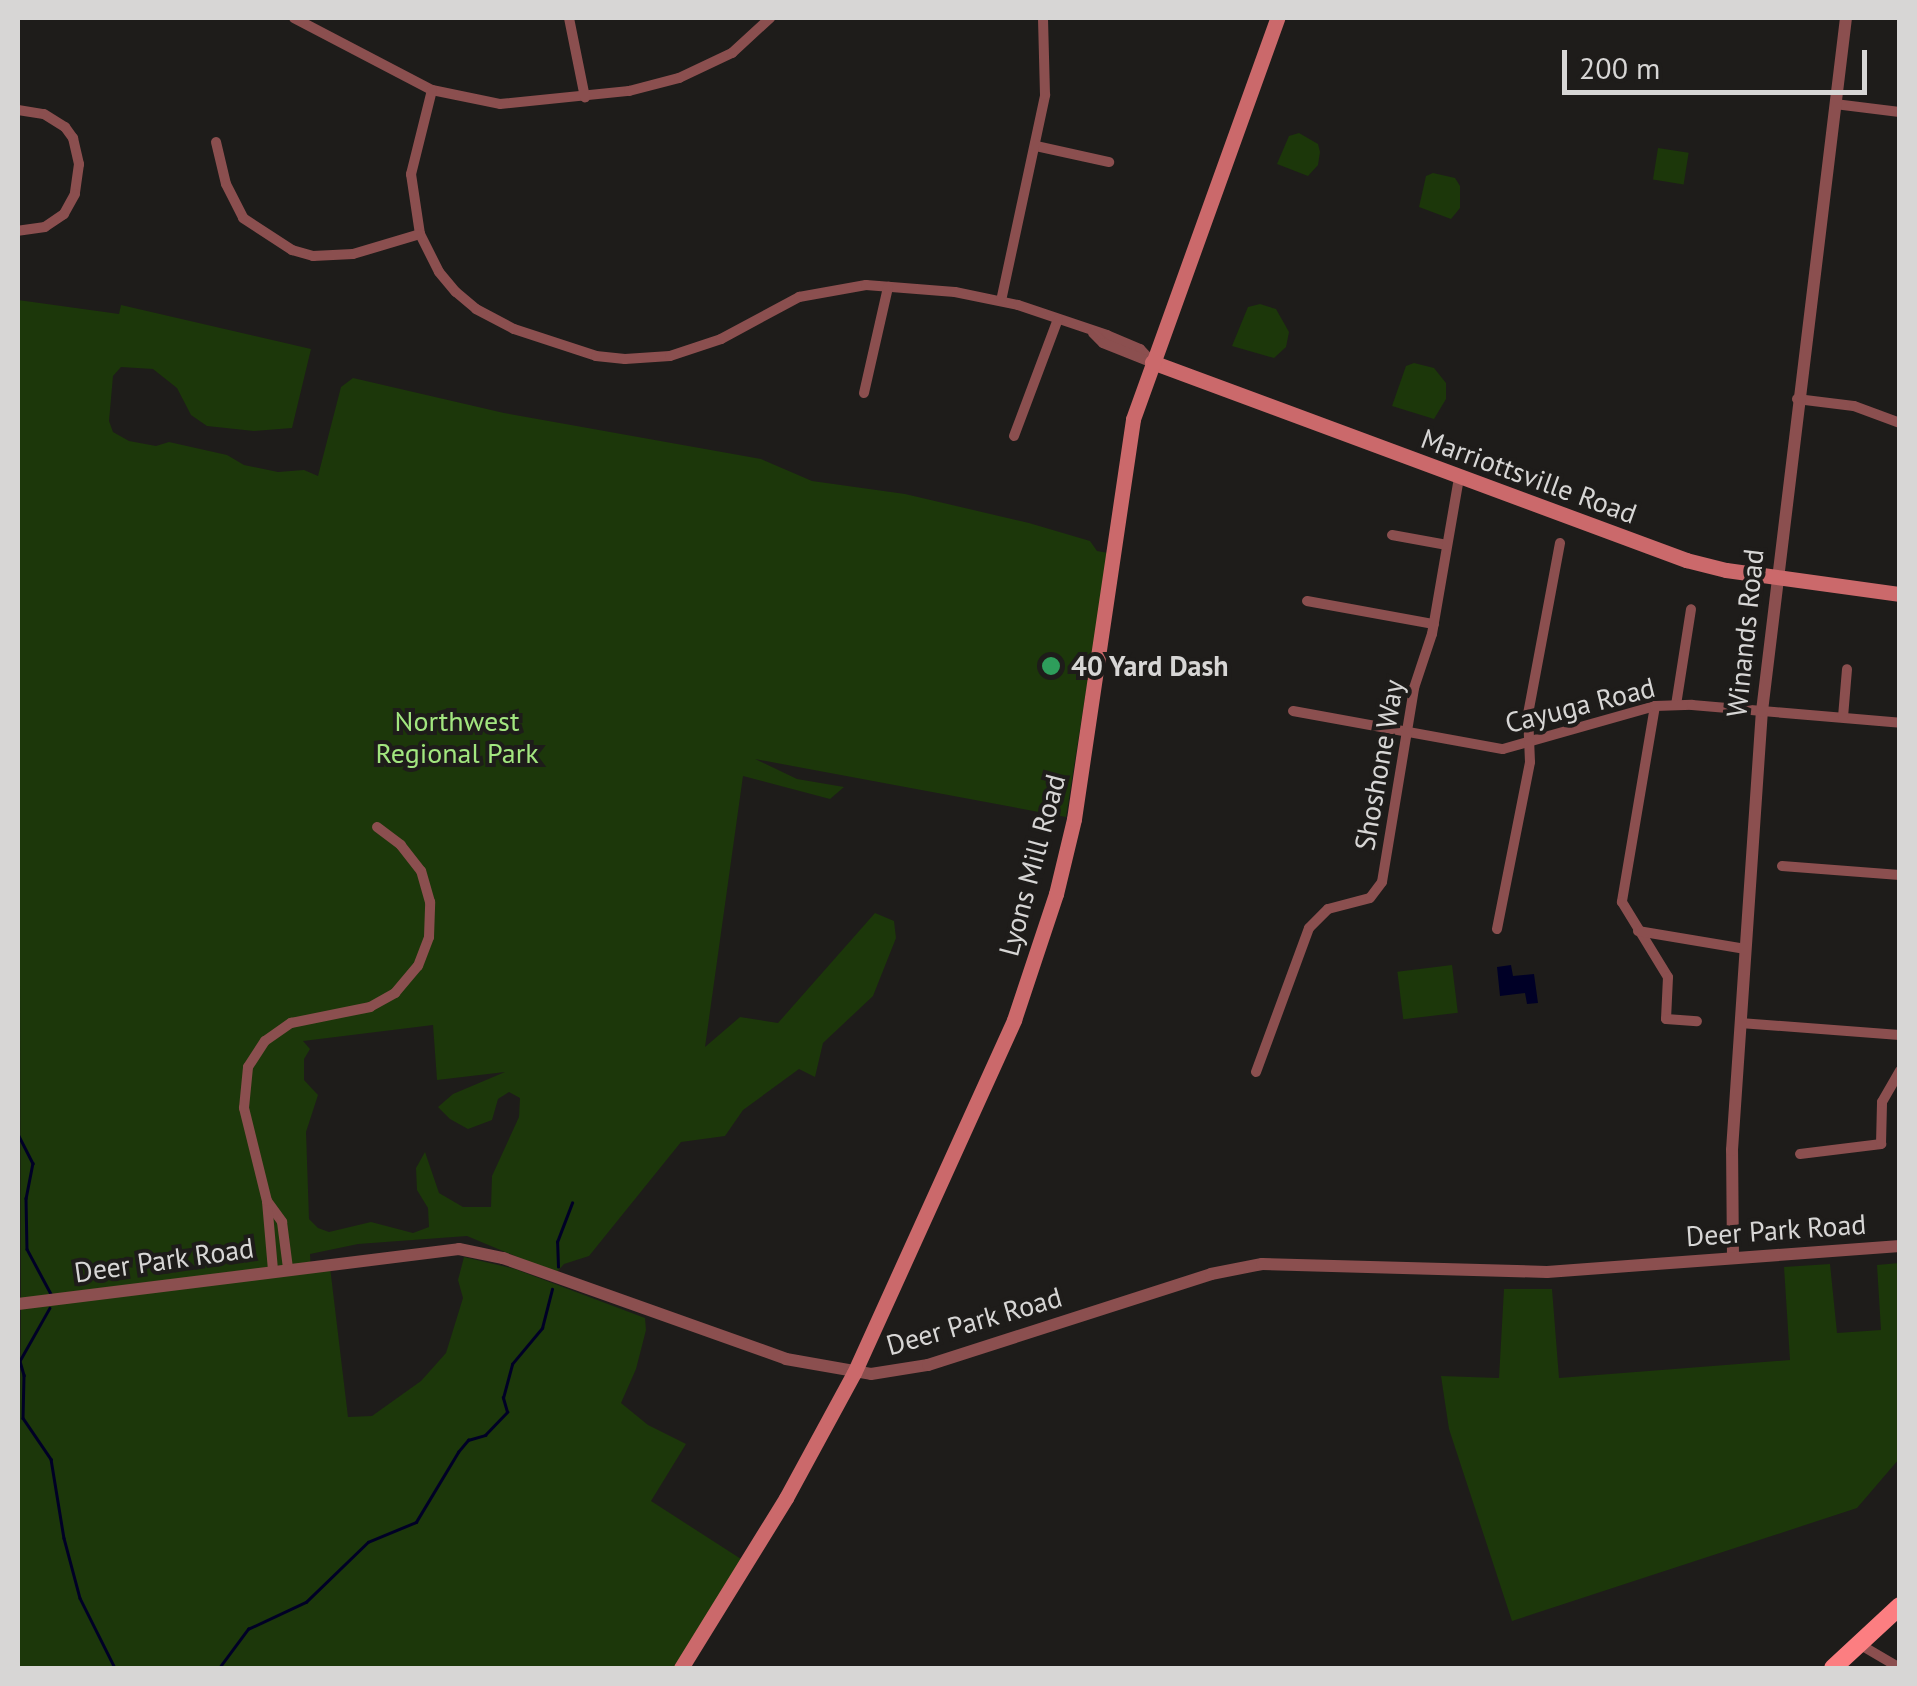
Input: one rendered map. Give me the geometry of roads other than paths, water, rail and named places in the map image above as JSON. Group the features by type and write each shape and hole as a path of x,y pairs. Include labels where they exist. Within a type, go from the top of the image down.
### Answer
{"main road":[{"name":"Lyons Mill Road","path":"681,1668 786,1498 854,1373 997,1063 1056,894 1088,738 1128,443 1152,362 1276,18"},
{"name":"Marriottsville Road","path":"1152,362 1686,560 1900,594"},
{"path":"1834,1668 1900,1606"}],"street":[{"path":"294,18 432,90 500,104 655,86 708,66 754,36 770,18"},
{"path":"569,18 584,97"},
{"path":"1001,301 1046,96 1043,18"},
{"name":"Winands Road","path":"1733,1258 1731,1174 1762,711 1775,577 1846,18"},
{"name":"Marriottsville Road","path":"432,90 412,174 420,234 439,272 456,292 499,323 570,349 625,359 694,350 810,294 842,287 888,286 1001,301 1140,350 1152,362"},
{"path":"1835,104 1900,112"},
{"path":"18,110 44,114 66,127 79,164 75,194 64,214 45,227 18,230"},
{"path":"216,142 226,184 243,218 292,250 313,256 353,254 420,234"},
{"path":"1036,146 1109,162"},
{"path":"864,393 888,286"},
{"path":"1014,436 1058,319"},
{"path":"1797,399 1854,406 1900,423"},
{"name":"Shoshone Way","path":"1256,1072 1310,928 1328,910 1370,898 1382,882 1417,676 1434,624 1459,476"},
{"path":"1392,535 1448,545"},
{"path":"1498,929 1531,744 1528,714 1560,543"},
{"path":"1307,602 1434,624"},
{"path":"1676,705 1692,609"},
{"path":"1843,717 1847,669"},
{"path":"1655,706 1622,896 1624,908 1668,976 1666,1019 1697,1021"},
{"name":"Cayuga Road","path":"1293,711 1490,748 1531,744 1655,706 1900,723"},
{"path":"273,1270 267,1201 244,1108 243,1087 253,1058 265,1041 291,1023 370,1007 395,994 418,966 430,937 430,902 420,871 402,845 377,828"},
{"path":"1782,866 1900,875"},
{"path":"1638,932 1746,949"},
{"path":"1740,1023 1900,1035"},
{"path":"1800,1154 1880,1144 1882,1102 1900,1070"},
{"path":"267,1201 282,1222 288,1268"},
{"name":"Deer Park Road","path":"18,1304 404,1252 469,1250 786,1359 854,1373 928,1365 1250,1265 1303,1262 1547,1272 1900,1246"},
{"path":"1859,1644 1900,1668"}],"water":[{"path":"1511,965 1513,976 1534,974 1538,1003 1527,1004 1525,993 1500,996 1497,967"}],"waterway":[{"path":"18,1134 33,1163 26,1198 27,1249 51,1294"},
{"path":"558,1267 557,1242 572,1203"},
{"path":"219,1668 248,1629 306,1602 368,1542 416,1522 458,1452 468,1440 485,1435 507,1412 503,1398 512,1364 542,1328 552,1289"},
{"path":"50,1308 20,1361 24,1375 23,1418 51,1459 64,1538 80,1598 115,1668"}],"place":[{"name":"40 Yard Dash","path":"1051,666"}],"park label":[{"name":"Northwest Regional Park","path":"457,737"}]}
